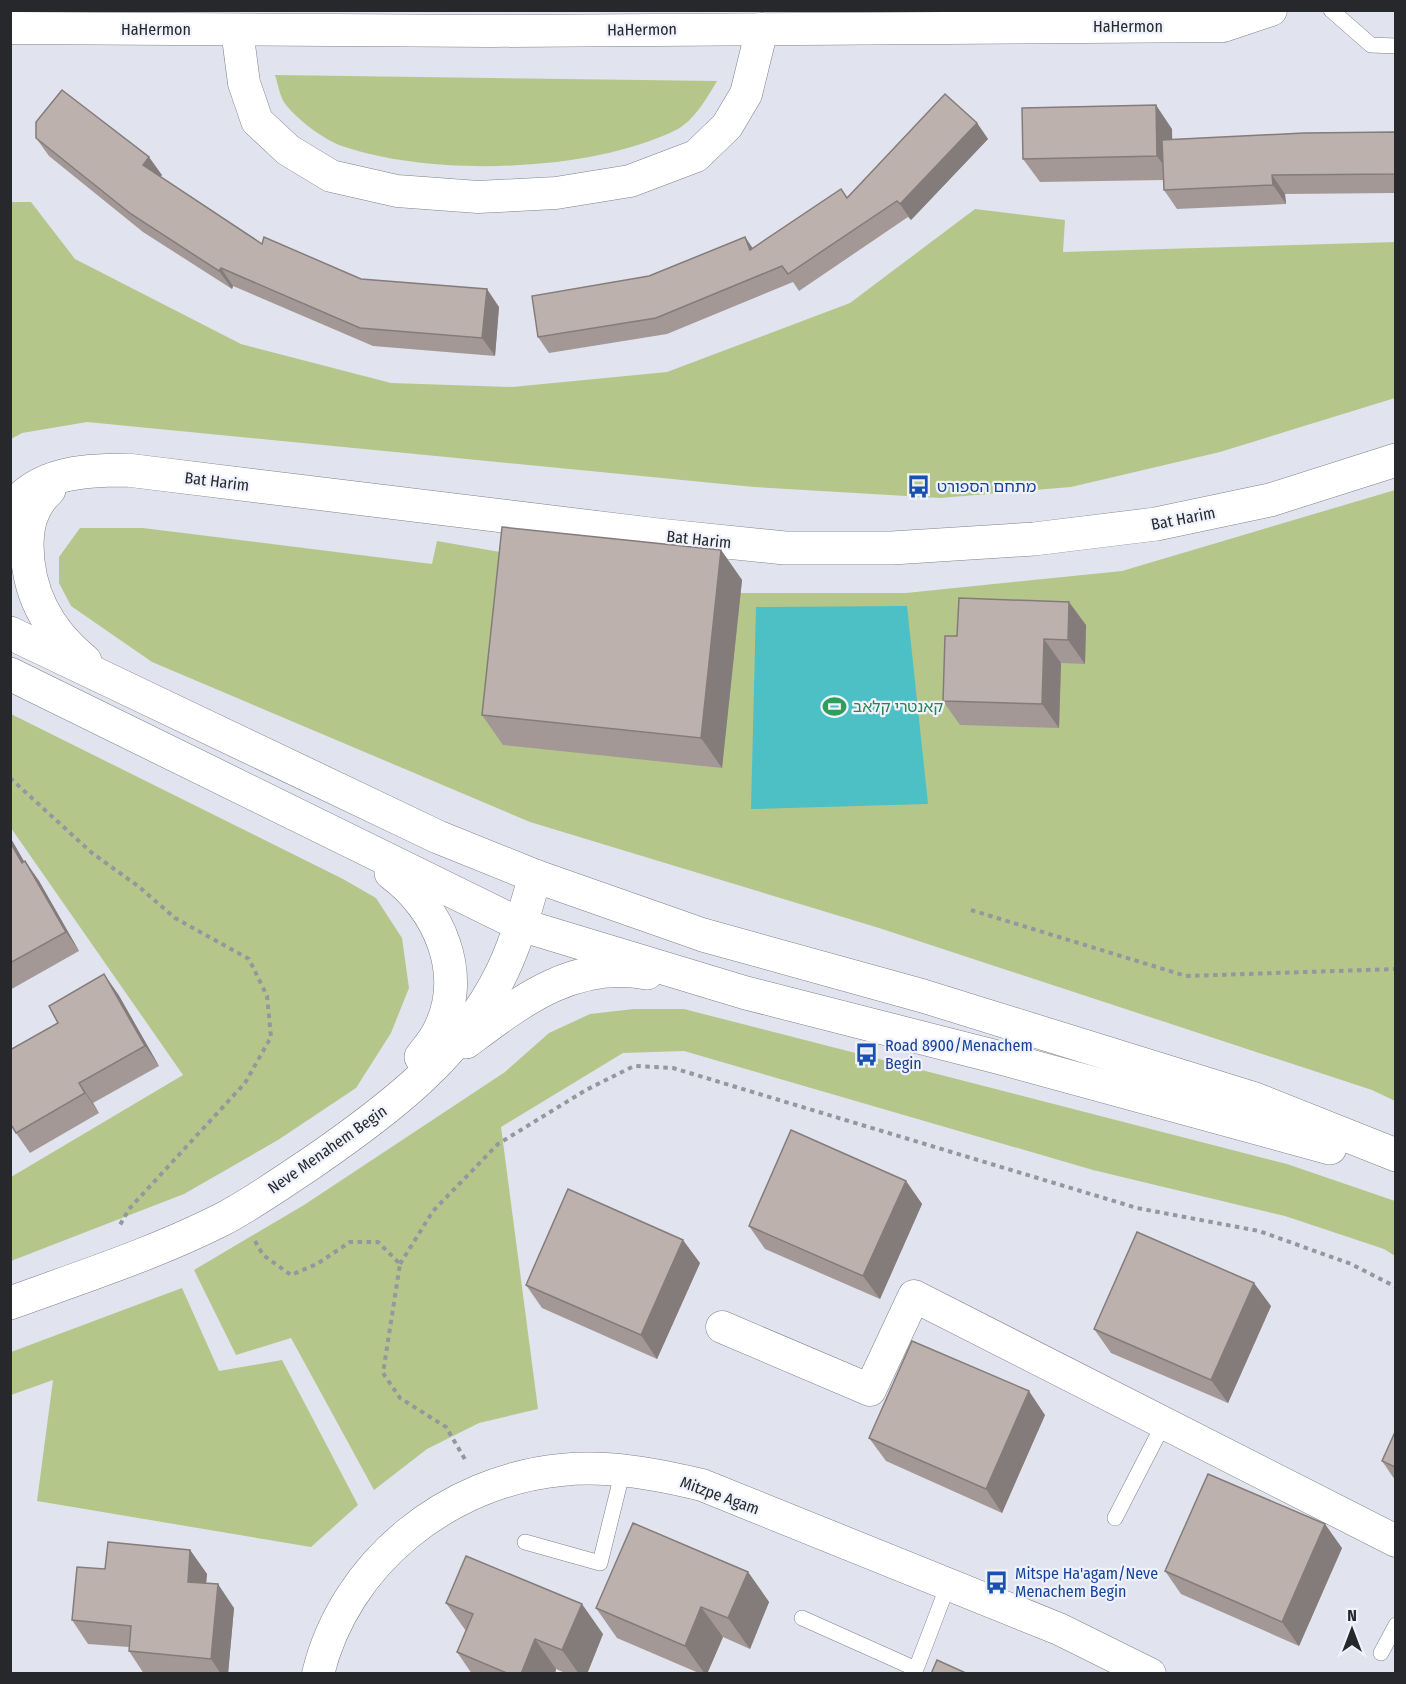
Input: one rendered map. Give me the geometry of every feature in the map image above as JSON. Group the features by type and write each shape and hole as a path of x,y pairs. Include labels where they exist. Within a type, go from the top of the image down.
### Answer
{"main road":[{"name":"Bat Harim","path":"13,505 46,481 83,470 127,470 785,548 892,548 1034,539 1156,524 1270,500 1395,460"},
{"path":"66,475 39,499 27,526 27,565 33,593 49,623 66,646 107,680"},
{"path":"10,633 438,837 535,876 703,935 923,996 1255,1099 1395,1155"},
{"path":"10,674 521,925 746,993 1293,1138 1395,1170"},
{"path":"351,843 406,883 430,912 444,940 451,971 450,1000 439,1031 380,1113"},
{"name":"Neve Menahem Begin","path":"10,1303 147,1254 238,1210 283,1182 380,1113 431,1069 469,1026 502,972 521,925 535,876"},
{"path":"431,1069 522,1000 559,982 592,973 636,971 746,993"}],"street":[{"name":"HaHermon","path":"10,28 311,20 711,19 762,29 797,19 1223,26 1271,10"},
{"path":"223,23 257,121 288,150 331,176 397,191 478,198 556,193 630,181 696,156 727,126 746,94 762,29"},
{"path":"722,1327 870,1390 914,1296 1395,1540"},
{"name":"Mitzpe Agam","path":"318,1674 333,1626 355,1588 383,1556 423,1519 511,1479 561,1470 623,1470 702,1485 1059,1629 1150,1674"}],"lane":[{"path":"1331,10 1371,45 1395,46"},
{"path":"1115,1518 1164,1423"},
{"path":"525,1542 600,1563 623,1470"},
{"path":"802,1618 916,1669 948,1585"},
{"path":"1381,1653 1395,1624"}],"path":[{"path":"10,778 92,853 138,886 175,918 249,959 267,996 271,1037 245,1083 129,1209 118,1228"},
{"path":"971,910 1186,976 1395,969"},
{"path":"483,1490 446,1427 400,1398 383,1372 400,1264 433,1211 498,1144 586,1090 634,1066 673,1068 1137,1208 1259,1231 1351,1264 1395,1287"},
{"path":"238,1210 263,1255 291,1275 317,1264 350,1242 378,1242 400,1264"}],"green space":[{"path":"275,75 717,81 700,108 683,126 641,144 601,155 558,162 512,166 467,166 382,157 337,144 313,130 291,111 282,99"},
{"path":"11,202 31,202 75,259 241,344 391,383 512,387 667,372 850,303 975,209 1065,220 1063,252 1395,242 1395,398 1220,452 1071,487 940,498 754,487 87,422 22,433 11,439"},
{"path":"1395,490 1395,1101 1372,1090 879,928 530,822 152,662 71,606 59,583 59,557 80,528 143,528 432,564 437,541 737,593 906,593 1122,571"},
{"path":"11,714 343,879 376,898 402,938 409,988 391,1033 356,1088 278,1140 184,1194 11,1261 11,1177 183,1075 11,828"},
{"path":"634,1009 684,1009 1287,1164 1395,1201 1395,1256 1384,1249 1285,1216 1093,1170 684,1051 623,1053 501,1127 538,1409 479,1423 427,1449 374,1490 291,1338 236,1355 194,1270 304,1205 505,1072 549,1033 590,1014"},
{"path":"182,1288 219,1371 282,1360 358,1505 311,1547 37,1501 53,1380 11,1395 11,1352"}],"water":[{"name":"קאנטרי קלאב","path":"907,606 928,804 751,809 756,607"}],"building":[{"path":"62,90 149,157 143,165 262,244 264,237 361,279 487,289 482,338 360,328 221,268 219,271 131,214 36,138 36,122"},
{"path":"945,94 977,123 900,204 897,201 788,274 782,266 656,318 538,337 532,296 649,276 745,237 750,250 841,189 847,198"},
{"path":"1156,105 1157,156 1023,159 1022,108"},
{"path":"1395,132 1395,174 1272,175 1273,185 1164,190 1162,140 1304,133"},
{"path":"502,527 721,550 701,738 482,715"},
{"path":"959,598 1069,602 1068,640 1044,639 1042,704 943,701 945,636 957,636"},
{"path":"10,842 22,863 25,861 66,932 10,963"},
{"path":"104,974 145,1046 79,1083 85,1093 16,1133 10,1123 10,1050 58,1023 49,1006"},
{"path":"791,1130 906,1181 863,1276 749,1226"},
{"path":"568,1189 683,1240 641,1335 526,1285"},
{"path":"1137,1232 1254,1283 1211,1380 1094,1329"},
{"path":"912,1341 1029,1391 986,1489 869,1438"},
{"path":"1395,1432 1395,1467 1382,1461"},
{"path":"1208,1474 1325,1524 1282,1622 1165,1571"},
{"path":"633,1523 748,1572 728,1618 701,1607 685,1646 596,1608"},
{"path":"108,1542 190,1550 188,1582 218,1584 211,1659 129,1651 131,1626 72,1620 77,1567 105,1569"},
{"path":"466,1556 582,1604 562,1650 535,1639 521,1674 509,1674 457,1652 473,1614 446,1603"},
{"path":"937,1660 968,1674 931,1674"}],"place":[{"name":"מתחם הספורט","path":"919,486"},
{"name":"קאנטרי קלאב","path":"835,706"},
{"name":"Road 8900/Menachem Begin","path":"867,1054"},
{"name":"Mitspe Ha'agam/Neve Menachem Begin","path":"997,1582"}]}
